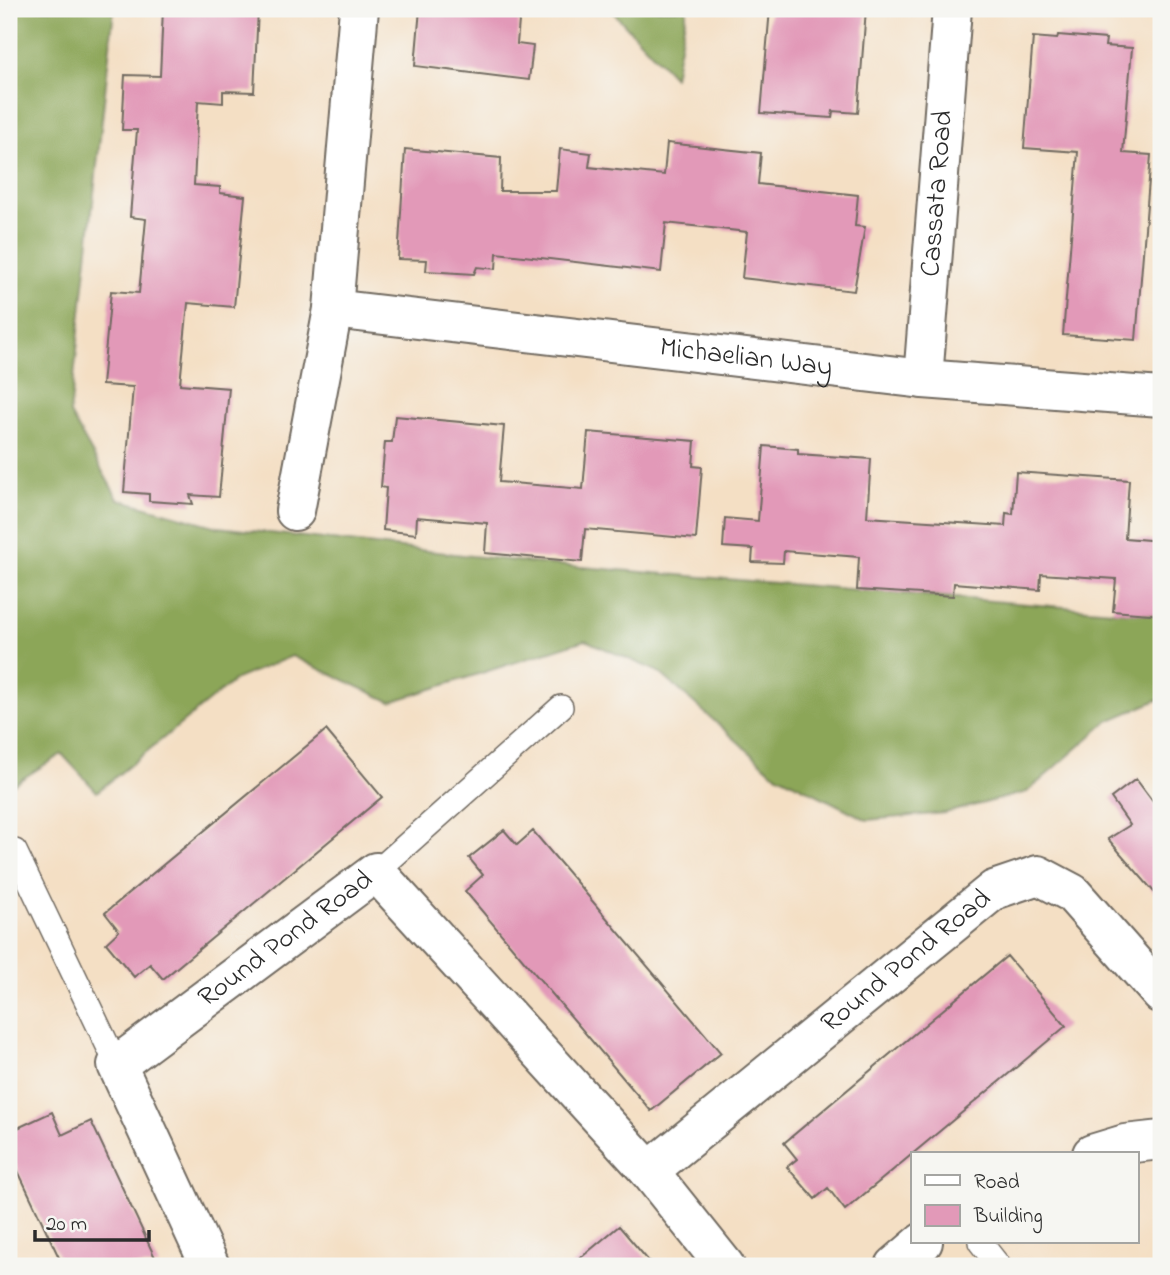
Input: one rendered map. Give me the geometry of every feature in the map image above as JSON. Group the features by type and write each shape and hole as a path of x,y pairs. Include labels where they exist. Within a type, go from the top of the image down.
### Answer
{"street":[{"path":"295,512 333,309 359,9"},
{"name":"Cassata Road","path":"923,379 952,9"},
{"name":"Michaelian Way","path":"333,309 923,379 1161,397"},
{"name":"Round Pond Road","path":"117,1066 376,872 649,1171 725,1266"},
{"name":"Round Pond Road","path":"649,1171 994,890 1038,875 1072,893 1161,994"},
{"path":"117,1066 210,1266"},
{"path":"1099,1152 1125,1144 1161,1140"},
{"path":"895,1266 921,1244"}],"lane":[{"path":"376,872 561,707"},
{"path":"15,851 117,1066"},
{"path":"982,1244 999,1266"}],"green space":[{"path":"9,9 114,9 70,414 118,499 218,527 534,563 1161,615 1161,701 1157,700 1108,721 1027,792 945,813 867,820 772,772 659,672 585,640 391,702 292,656 236,679 97,792 62,754 9,787"},
{"path":"610,9 687,9 674,77"}],"building":[{"path":"163,9 258,9 254,92 223,91 223,103 198,101 194,185 220,187 220,193 245,196 234,307 188,303 180,384 229,388 219,497 190,495 193,504 149,501 149,494 124,492 133,387 102,385 111,291 139,293 146,219 130,217 137,130 122,130 125,75 160,76"},
{"path":"420,9 520,9 517,44 533,46 529,80 415,66"},
{"path":"770,9 866,9 858,113 833,111 832,118 761,113"},
{"path":"1058,35 1106,39 1105,46 1132,48 1123,153 1151,155 1136,340 1063,335 1078,152 1024,148 1033,37 1057,39"},
{"path":"667,143 761,153 758,184 858,195 855,226 865,227 854,291 742,278 747,232 666,223 661,272 497,253 496,269 477,267 474,274 426,271 427,260 398,259 405,149 501,158 500,191 556,191 560,149 591,153 589,167 664,175"},
{"path":"395,416 504,426 499,482 583,489 588,432 695,441 693,466 702,467 696,539 585,529 582,562 485,553 487,523 417,517 416,534 383,530 386,488 381,487 385,442 392,442"},
{"path":"764,446 798,449 798,454 871,459 867,517 1005,526 1006,513 1013,514 1016,472 1129,480 1125,538 1161,541 1161,615 1113,611 1116,579 1041,574 1040,590 954,583 953,596 857,590 859,557 784,551 783,563 752,562 753,549 723,547 725,518 758,521"},
{"path":"326,730 382,797 163,979 150,964 134,977 106,943 119,931 105,913"},
{"path":"1136,779 1157,807 1161,804 1161,900 1108,839 1130,825 1111,798"},
{"path":"504,830 517,845 533,831 721,1053 651,1111 465,891 483,875 469,858"},
{"path":"1007,956 1066,1026 915,1152 911,1152 911,1155 845,1210 828,1188 815,1199 787,1167 797,1159 784,1143"},
{"path":"52,1112 62,1135 91,1121 159,1266 63,1266 9,1152 9,1132"},
{"path":"619,1226 653,1266 571,1266"}]}
